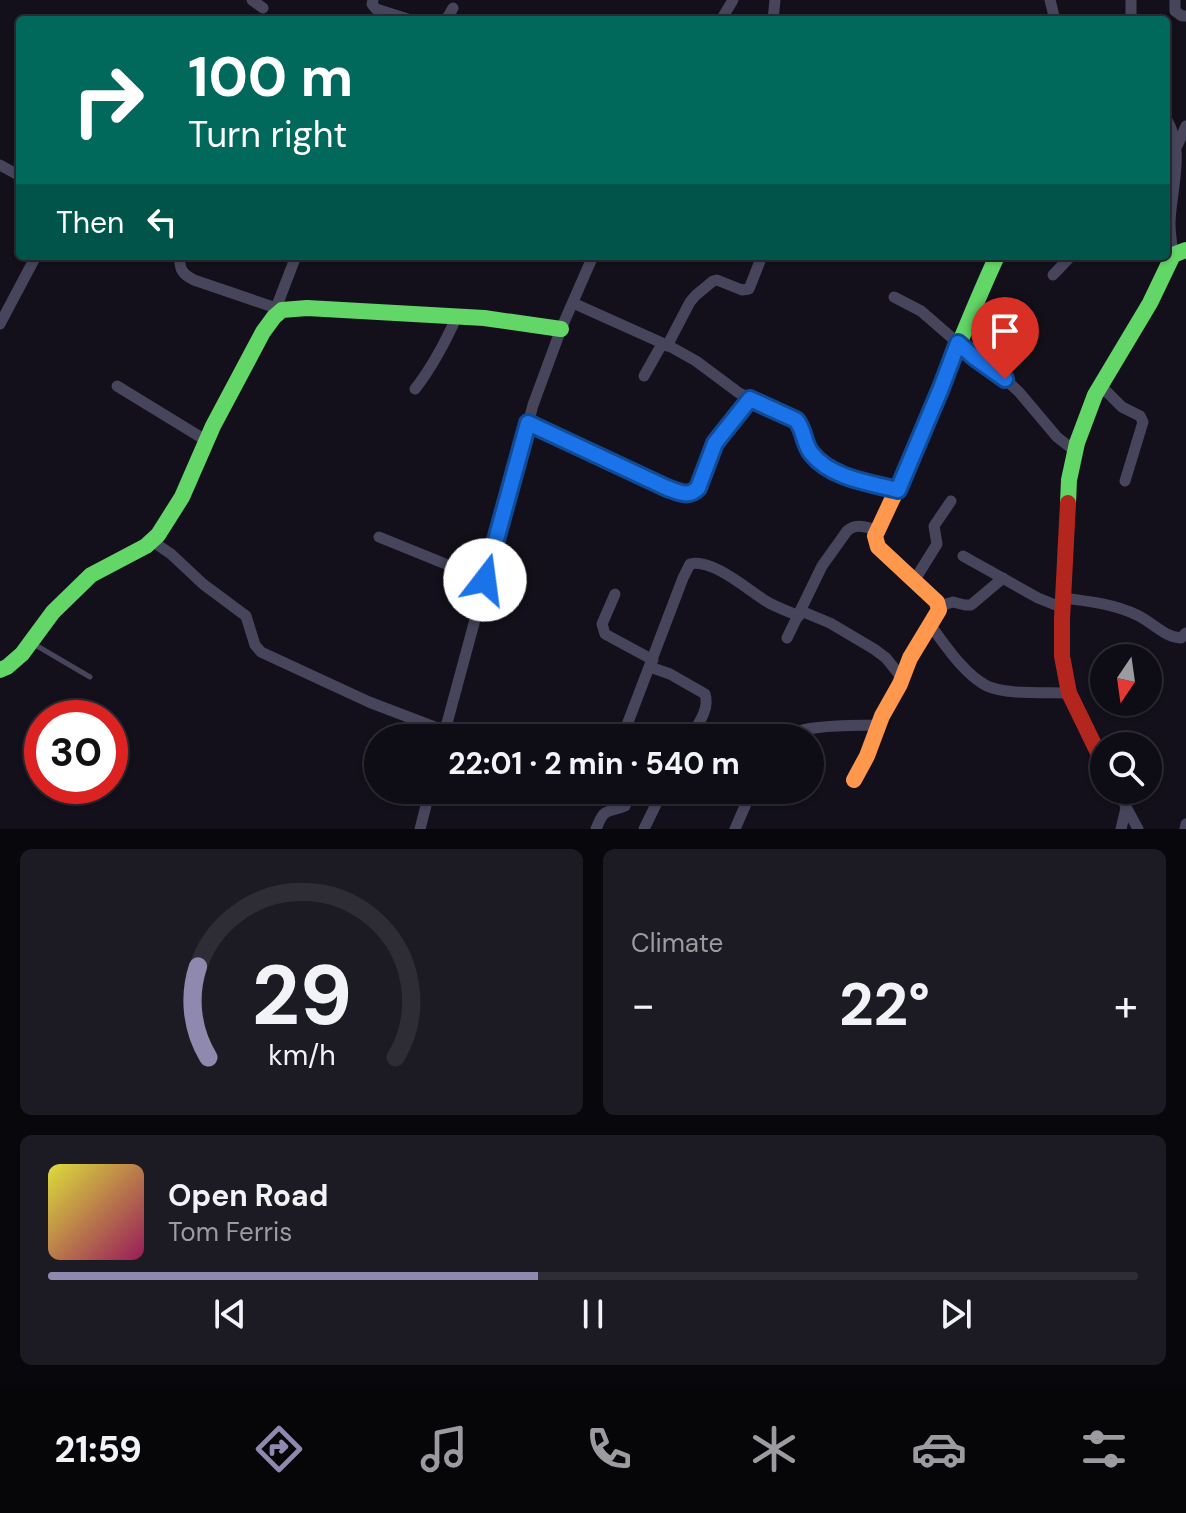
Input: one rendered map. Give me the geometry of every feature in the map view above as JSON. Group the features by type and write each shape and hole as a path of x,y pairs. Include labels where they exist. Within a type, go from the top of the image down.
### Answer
{"street":[{"path":"252,0 263,8"},
{"path":"373,0 376,9 398,16"},
{"path":"1175,0 1177,14 1186,16"},
{"path":"448,16 453,8"},
{"path":"1170,126 1177,147"},
{"path":"1090,736 1069,693 1062,656 1069,489 1075,451 1100,385 1177,251 1170,225 1177,147 1186,126"},
{"path":"0,324 34,260"},
{"path":"180,260 180,268 188,277 279,309 457,316 561,329"},
{"path":"0,670 22,654 53,612 81,584 101,568 152,541 176,510 221,410 263,332 279,309 295,260"},
{"path":"447,724 541,379 591,260"},
{"path":"644,376 696,295 717,280 742,290 749,289 760,260"},
{"path":"939,606 876,542 878,530 898,490 995,260"},
{"path":"1053,275 1067,260"},
{"path":"894,297 921,311 974,357 1005,379 1057,437 1075,451"},
{"path":"573,303 696,361 750,399 796,420 810,453 821,462 856,479 898,490"},
{"path":"415,389 444,346 457,316"},
{"path":"1100,385 1122,407 1140,416 1143,422 1125,481"},
{"path":"117,386 207,441"},
{"path":"528,423 687,495 698,488 715,443 750,399"},
{"path":"914,581 937,544 934,526 951,501"},
{"path":"787,638 822,566 847,531 857,525 878,530"},
{"path":"379,537 485,580"},
{"path":"152,541 246,616 255,645 261,652 421,724"},
{"path":"963,556 1038,598 1063,603 1090,601 1129,612 1172,637 1181,638 1186,633"},
{"path":"627,724 687,568 695,562 731,577 767,602 830,623 886,658 902,678"},
{"path":"939,606 953,602 971,605 1003,578"},
{"path":"615,594 602,624 605,634 705,694 706,707 697,724"},
{"path":"854,780 915,649 938,615 939,606"},
{"path":"931,626 965,667 988,686 1010,691 1069,693"},
{"path":"824,728 878,725"},
{"path":"420,829 426,804"},
{"path":"596,829 604,813 626,804"},
{"path":"644,829 656,804"},
{"path":"735,829 746,804"},
{"path":"1124,804 1138,829"},
{"path":"1121,829 1126,808"}],"lane":[{"path":"31,643 90,677"}],"traffic: fast":[{"path":"1068,503 1069,480 1077,443 1095,395 1150,303 1173,255 1186,250"},
{"path":"897,489 995,260"},
{"path":"0,670 22,654 53,612 91,575 146,546 158,535 182,497 213,426 263,332 282,310 307,308 484,318 561,329"}],"traffic: slow":[{"path":"854,780 910,658 939,610 937,602 878,547 875,536 897,489"}],"traffic: jam":[{"path":"1068,503 1062,656 1069,693 1090,736"}],"route":[{"path":"485,580 528,423 687,495 698,488 715,443 750,399 796,420 810,453 837,472 898,490 958,343 1005,379"}]}
